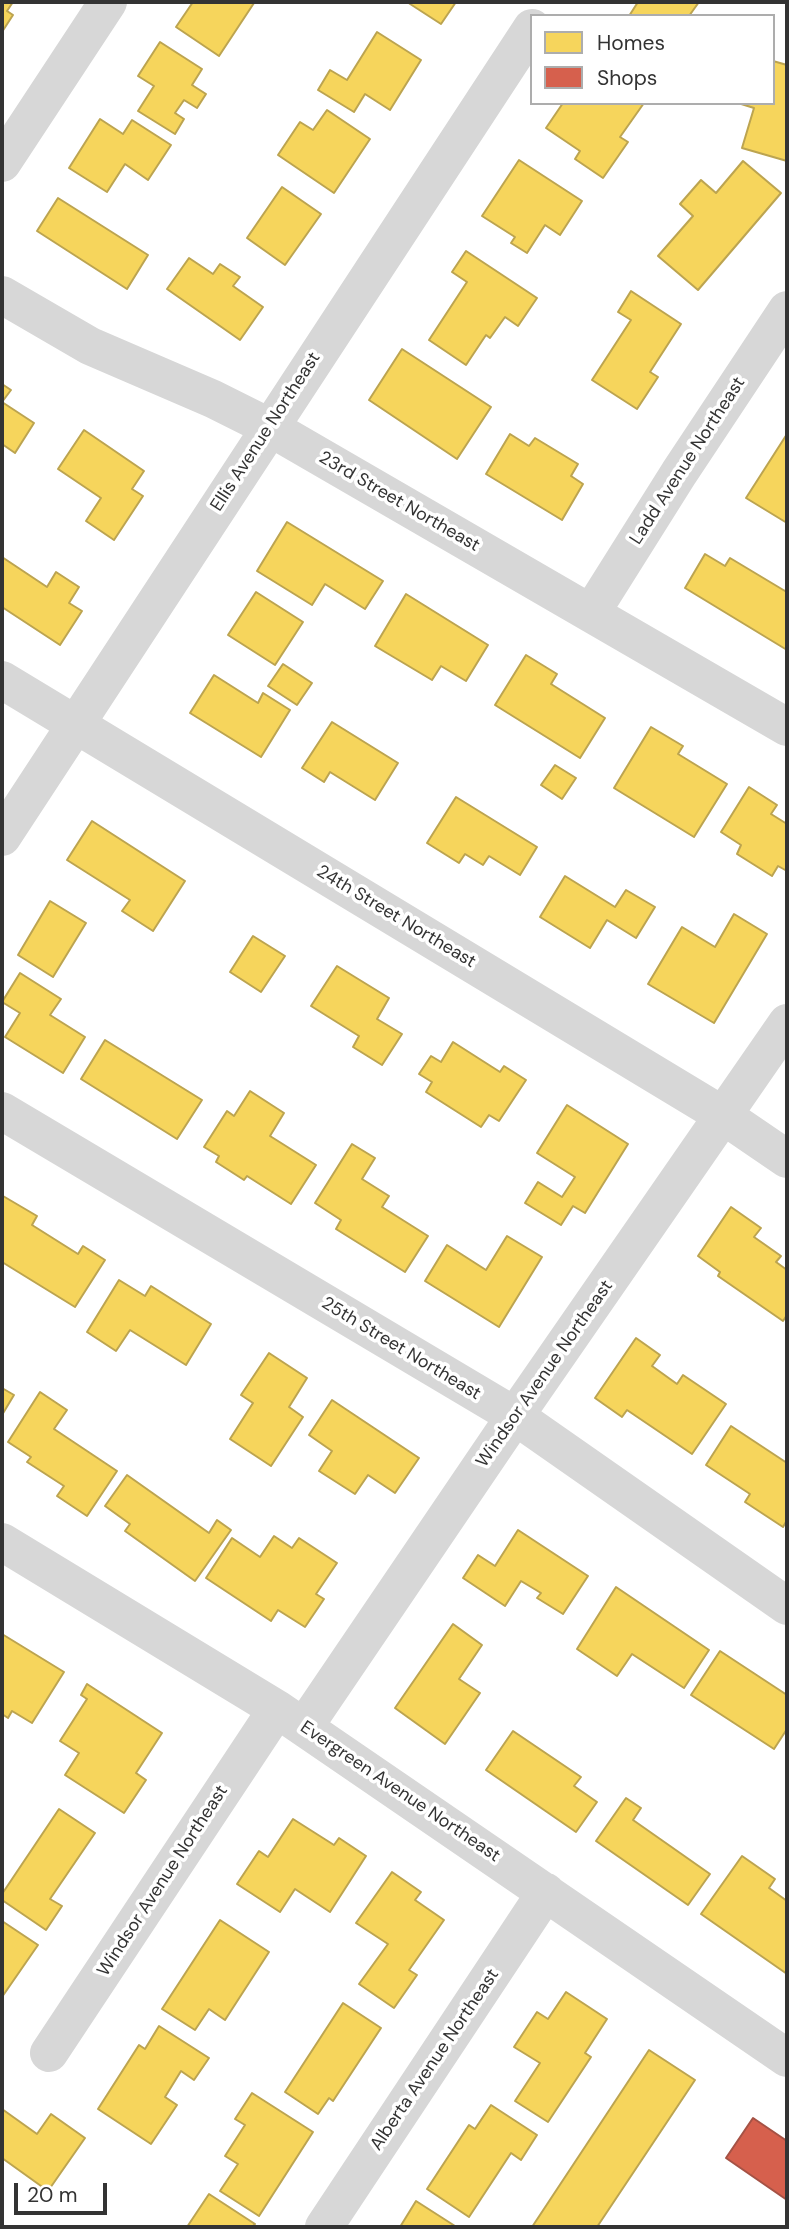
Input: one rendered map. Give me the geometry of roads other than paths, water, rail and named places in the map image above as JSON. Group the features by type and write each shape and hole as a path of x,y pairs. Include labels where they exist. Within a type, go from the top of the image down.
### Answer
{"street":[{"path":"2,163 108,2"},
{"name":"Ellis Avenue Northeast","path":"2,837 530,31"},
{"name":"23rd Street Northeast","path":"2,295 90,346 213,399 269,427 787,727"},
{"name":"Ladd Avenue Northeast","path":"591,612 787,310"},
{"name":"24th Street Northeast","path":"2,680 724,1116 787,1159"},
{"name":"Windsor Avenue Northeast","path":"49,2053 290,1718 514,1416 787,1023"},
{"name":"25th Street Northeast","path":"2,1111 514,1416 787,1606"},
{"name":"Evergreen Avenue Northeast","path":"2,1542 290,1718 787,2058"},
{"name":"Alberta Avenue Northeast","path":"324,2227 545,1892"}]}
